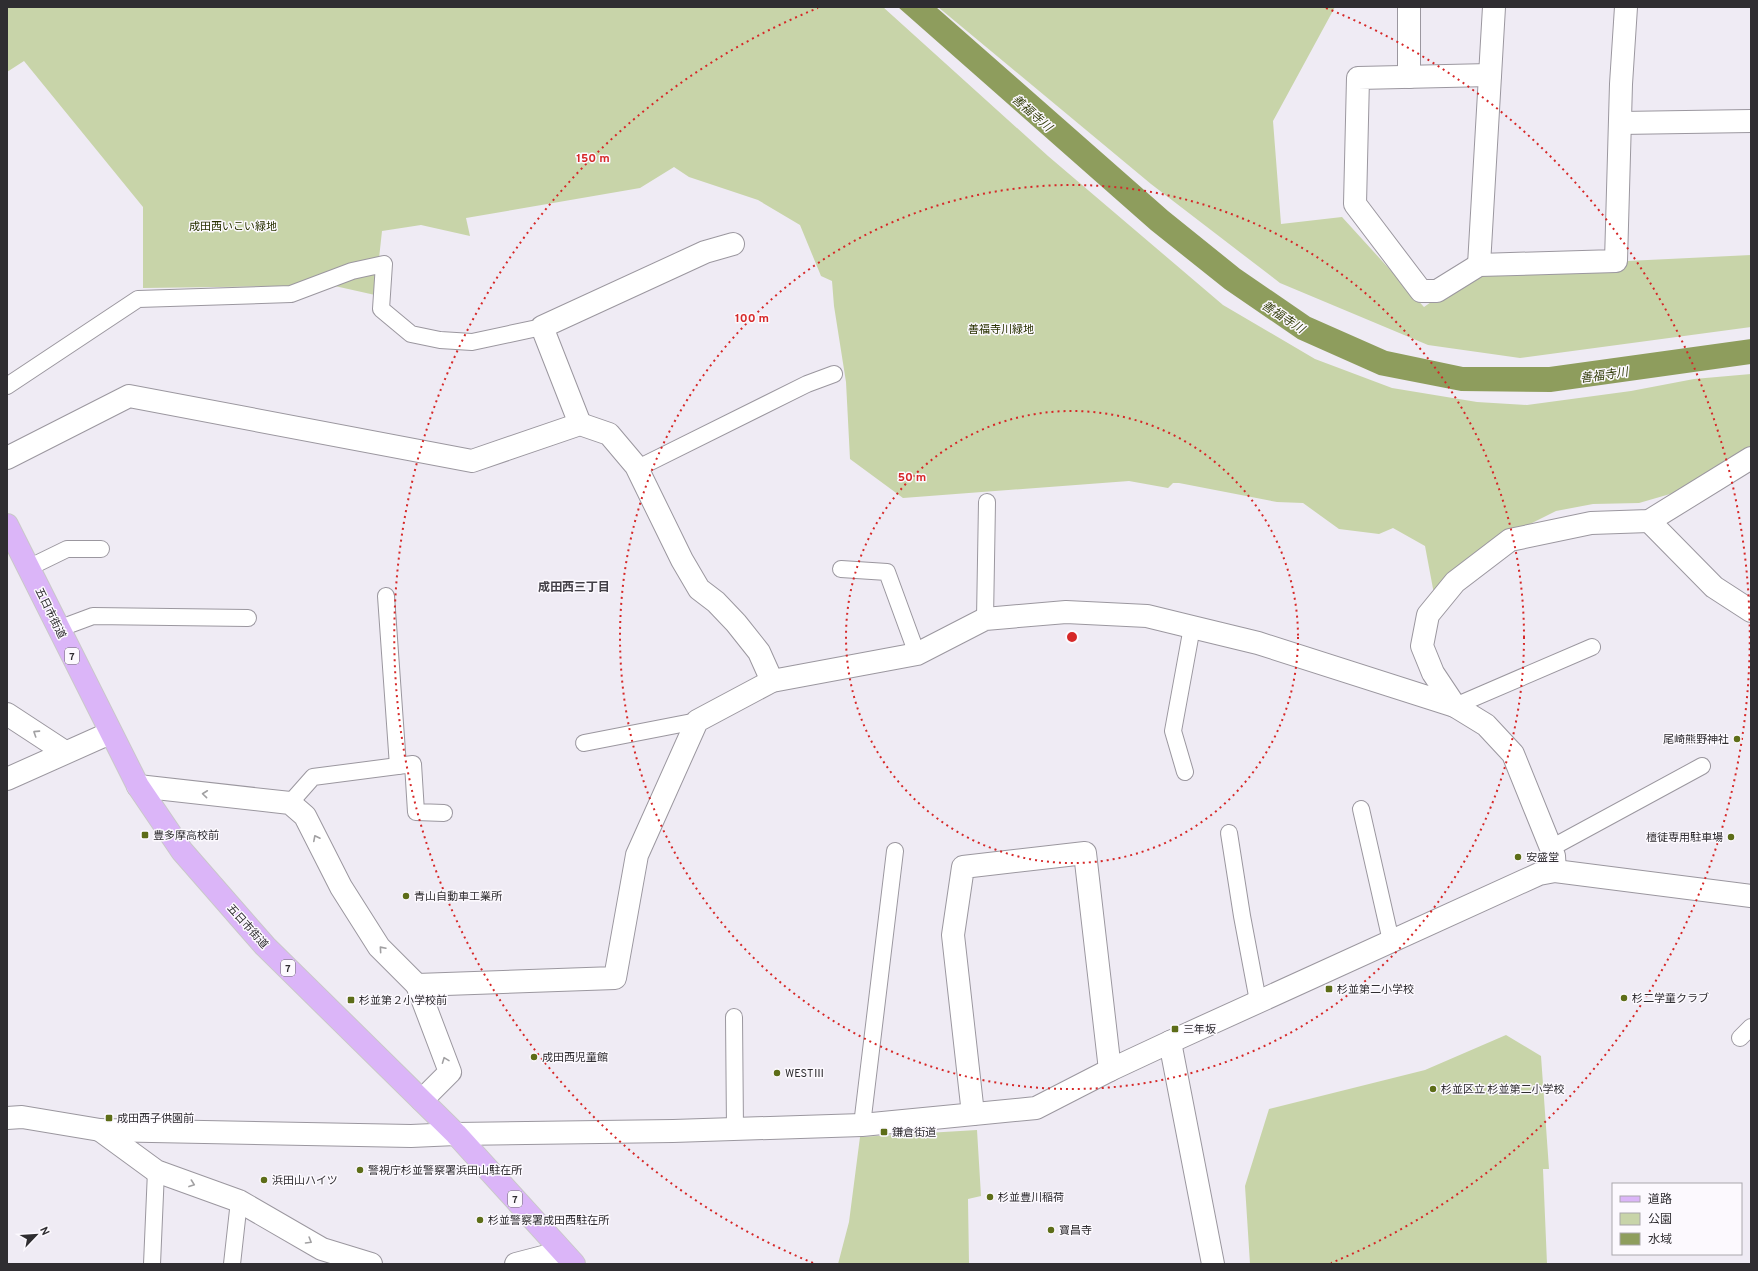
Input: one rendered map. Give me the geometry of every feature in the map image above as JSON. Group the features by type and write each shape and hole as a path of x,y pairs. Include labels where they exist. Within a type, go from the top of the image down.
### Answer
{"main road":[{"name":"五日市街道","path":"7,525 110,733 138,786 182,851 265,946 456,1134 568,1258"}],"street":[{"path":"1409,7 1409,77"},
{"path":"1479,265 1494,7"},
{"path":"1490,75 1358,78 1355,204 1420,290 1437,291 1479,265 1616,261 1620,123 1626,7"},
{"path":"1620,123 1751,121"},
{"path":"580,424 542,327 705,252 733,244"},
{"path":"7,458 129,396 472,461 580,424 609,434 628,454 638,468 682,560 699,589 716,602 750,640 759,652 772,681"},
{"path":"1455,706 1433,673 1422,646 1428,615 1455,582 1510,540 1591,523 1648,521 1751,458"},
{"path":"1648,521 1714,587 1751,611"},
{"path":"417,985 615,978 637,855 697,721 772,681 917,654 985,619 1066,612 1147,616 1258,643 1455,706 1486,725 1513,754 1554,856 1555,871"},
{"path":"7,714 65,752"},
{"path":"7,779 110,733"},
{"path":"138,786 290,803 305,816 341,887 379,948 417,985 450,1072 422,1100"},
{"path":"973,1114 953,935 963,866 1085,853 1110,1070"},
{"path":"7,1118 22,1118 100,1130 411,1136 862,1125 1036,1108 1110,1070 1258,1001 1539,874 1555,871 1751,896"},
{"path":"1170,1042 1213,1264"},
{"path":"100,1130 156,1171 239,1201 322,1249 371,1264"},
{"path":"516,1264 568,1258"}],"lane":[{"path":"7,386 138,299 292,294 352,271 384,264 381,308 411,334 440,340 472,342 542,327"},
{"path":"638,468 807,384 834,374"},
{"path":"985,619 987,502"},
{"path":"28,568 67,549 101,549"},
{"path":"840,569 887,572 917,654"},
{"path":"386,596 398,766"},
{"path":"58,629 93,616 248,618"},
{"path":"1185,772 1173,731 1192,627"},
{"path":"1455,706 1592,647"},
{"path":"584,743 697,721"},
{"path":"290,803 314,776 413,764 416,812 444,813"},
{"path":"1551,848 1702,766"},
{"path":"1361,809 1391,941"},
{"path":"1229,833 1242,916 1258,1001"},
{"path":"862,1125 895,851"},
{"path":"734,1017 735,1129"},
{"path":"152,1264 156,1171"},
{"path":"232,1264 239,1201"}],"green space":[{"name":"善福寺川緑地","path":"7,7 883,7 1048,156 1223,305 1315,359 1392,388 1477,402 1527,405 1631,391 1694,379 1751,374 1751,448 1677,492 1639,503 1593,504 1556,511 1512,533 1434,594 1425,546 1393,528 1379,534 1339,529 1303,503 1277,502 1179,483 1173,483 1168,488 1129,481 903,498 850,459 846,382 834,306 832,281 821,276 800,225 758,200 689,177 674,167 640,188 466,218 470,236 421,225 382,231 375,295 308,280 290,286 143,288 143,207 24,61 7,72"},
{"path":"938,7 1335,7 1273,121 1281,224 1342,217 1424,307 1480,268 1751,255 1751,327 1520,358 1428,345 1280,283 1151,184"},
{"path":"1506,1035 1541,1056 1549,1169 1543,1169 1547,1264 1250,1264 1245,1186 1269,1109 1425,1070"},
{"path":"977,1130 981,1196 968,1199 969,1264 838,1264 849,1222 860,1137"}],"water":[{"name":"善福寺川","path":"898,7 936,7 1168,211 1240,269 1310,317 1387,351 1463,367 1549,367 1751,339 1751,364 1551,392 1461,391 1379,375 1298,339 1225,289 1151,230"}],"place":[{"name":"尾崎熊野神社","path":"1737,739"},
{"name":"豊多摩高校前","path":"145,835"},
{"name":"檀徒専用駐車場","path":"1731,837"},
{"name":"安盛堂","path":"1518,857"},
{"name":"青山自動車工業所","path":"406,896"},
{"name":"杉並第二小学校","path":"1329,989"},
{"name":"杉二学童クラブ","path":"1624,998"},
{"name":"杉並第２小学校前","path":"351,1000"},
{"name":"三年坂","path":"1175,1029"},
{"name":"成田西児童館","path":"534,1057"},
{"name":"WESTⅢ","path":"777,1073"},
{"name":"杉並区立 杉並第二小学校","path":"1433,1089"},
{"name":"成田西子供園前","path":"109,1118"},
{"name":"鎌倉街道","path":"884,1132"},
{"name":"警視庁杉並警察署浜田山駐在所","path":"360,1170"},
{"name":"浜田山ハイツ","path":"264,1180"},
{"name":"杉並豊川稲荷","path":"990,1197"},
{"name":"杉並警察署成田西駐在所","path":"480,1220"},
{"name":"寶昌寺","path":"1051,1230"}],"district":[{"name":"成田西三丁目","path":"574,587"}],"park label":[{"name":"成田西いこい緑地","path":"233,226"}]}
